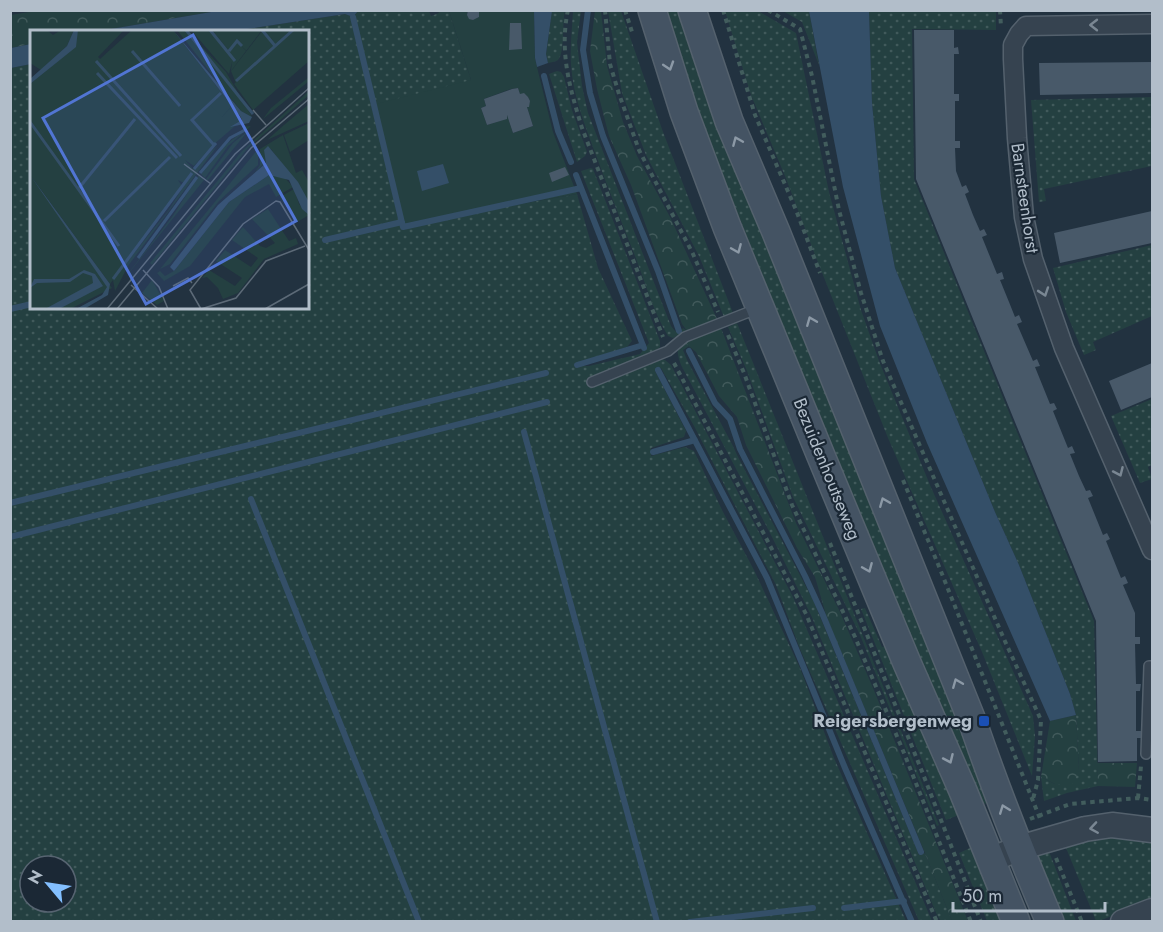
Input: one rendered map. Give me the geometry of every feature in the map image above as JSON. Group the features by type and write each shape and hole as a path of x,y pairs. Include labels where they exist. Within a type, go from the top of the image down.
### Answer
{"main road":[{"name":"Bezuidenhoutseweg","path":"652,10 684,112 728,227 820,456 1016,921"},
{"path":"692,10 729,121 969,712 1019,849 1050,921"}],"street":[{"name":"Barnsteenhorst","path":"1152,24 1026,26 1013,45 1023,206 1033,259 1064,348 1152,550"},
{"path":"991,860 1085,829 1112,825 1152,830"},
{"path":"1123,921 1152,911"}],"lane":[{"path":"592,382 668,351 685,337 761,307"},
{"path":"1146,754 1149,666 1152,666"}],"path":[{"path":"568,10 565,49 567,76 575,105 668,351 806,614 937,921"},
{"path":"605,10 610,64 639,150 693,254 723,322 744,372 792,505 855,637 971,921"},
{"path":"723,10 755,116 796,210 821,275"},
{"path":"768,10 800,29 812,76 839,210 861,293 883,361 1041,720 1038,780 1032,800"},
{"path":"899,470 1082,921"},
{"path":"1138,798 1141,763 1146,754"}],"green space":[{"path":"35,11 217,11 105,30 30,30 30,44 11,48 11,15"},
{"path":"358,11 429,11 431,16 439,13 438,11 449,11 471,80 402,229 577,194 598,268 632,341 627,347 574,364 574,366 589,366 640,354 649,343 581,171 593,169 660,341 660,347 656,352 657,359 665,360 671,365 793,597 932,921 919,921 800,649 776,585 694,426 661,368 655,371 686,431 684,437 651,448 651,456 685,447 694,451 800,668 834,758 906,921 11,922 11,68 30,64 30,309 309,309 309,30 241,30 345,14 353,17"},
{"path":"449,11 468,11 468,17 473,20 479,17 479,11 534,11 537,67 553,132 577,194 402,229 372,105 471,80","holes":["518,88 520,94 524,94 530,101 527,107 533,126 513,133 507,115 506,119 487,125 481,108 486,106 484,99"]},
{"path":"552,11 565,11 560,57 548,63 546,54"},
{"path":"573,11 581,11 577,42 588,113 671,326 680,333 683,328 687,331 673,338 668,336 654,307 581,112 574,89 571,65"},
{"path":"595,11 601,11 607,66 623,122 637,156 670,217 717,319 687,331 682,324 631,185 609,136 590,51"},
{"path":"608,11 621,11 663,132 733,313 724,317 699,256 646,155 622,93"},
{"path":"664,11 682,11 992,801 976,807 717,162 684,74"},
{"path":"725,11 758,11 796,33 829,192 861,310 879,361 930,485 1033,716 1035,736 1032,776 982,652 888,438 751,95"},
{"path":"783,11 809,11 819,65 802,22"},
{"path":"869,11 996,11 996,30 912,29 914,179 1094,621 1098,786 1044,801 1041,777 1055,784 1079,771 1076,715 1070,694 1019,565 895,268 881,196 872,103"},
{"path":"561,72 564,77 572,110 587,152 577,162 549,74"},
{"path":"1152,97 1152,166 1044,189 1046,201 1039,202 1031,100"},
{"path":"1152,245 1152,316 1093,342 1096,350 1084,355 1066,312 1053,268"},
{"path":"737,323 939,825 937,826 860,635 793,497 747,371 728,327"},
{"path":"721,328 796,523 840,612 873,688 968,921 952,921 827,618 815,577 797,548 746,445 737,417 719,396 696,352 685,343"},
{"path":"685,343 689,346 683,350 687,360 813,600 919,855 925,853 952,921 941,921 937,915 811,615 681,365 678,349"},
{"path":"1152,399 1152,465 1148,467 1152,479 1140,483 1111,416"},
{"path":"865,608 882,647 889,645 967,812 946,820 861,609"},
{"path":"1076,715 1079,771 1072,785 1055,784 1041,777 1050,721"},
{"path":"1097,763 1137,763 1135,787 1098,786"},
{"path":"1152,835 1152,900 1096,921 1064,843 1067,839"},
{"path":"979,844 1010,921 987,921 959,853"},
{"path":"1048,849 1076,921 1054,921 1030,856"}],"water":[{"path":"217,10 358,11 353,17 345,14 241,30 105,30"},
{"path":"534,11 552,11 546,54 548,63 537,67 535,58"},
{"path":"809,11 869,11 872,103 881,196 895,268 1019,565 1070,694 1076,715 1050,721 927,443 880,326 843,187"},
{"path":"30,44 30,64 11,68 11,48"},
{"path":"443,164 449,183 422,191 417,171"}],"building":[{"path":"468,10 479,10 479,17 469,19"},
{"path":"510,23 521,23 522,49 509,50"},
{"path":"914,30 954,30 954,48 958,47 959,54 954,54 954,94 959,94 959,101 955,101 955,141 960,141 960,148 955,148 956,171 962,187 966,185 969,192 965,194 980,231 984,229 987,235 982,237 997,274 1002,272 1004,279 1000,280 1015,317 1019,315 1022,322 1017,324 1033,361 1037,359 1040,366 1035,367 1050,404 1054,403 1057,409 1053,411 1068,448 1072,446 1075,453 1070,454 1079,476 1086,491 1090,490 1093,496 1088,498 1103,535 1107,533 1110,539 1106,541 1121,578 1125,576 1128,583 1123,585 1135,613 1135,637 1140,637 1140,644 1135,644 1136,684 1141,684 1140,691 1136,691 1136,731 1141,731 1141,738 1137,738 1137,761 1098,762 1096,621 916,179"},
{"path":"1152,62 1152,93 1040,95 1039,63"},
{"path":"518,88 520,94 524,93 530,101 527,107 533,126 513,133 507,115 507,119 487,125 481,108 486,106 484,99"},
{"path":"565,167 569,175 552,182 549,173"},
{"path":"1152,211 1152,243 1060,263 1054,233"},
{"path":"1152,363 1152,397 1121,410 1109,381"}],"waterway":[{"path":"588,10 583,50 590,93 603,136 658,271 679,331"},
{"path":"353,17 403,227 581,188"},
{"path":"544,76 558,131 571,162"},
{"path":"576,175 644,348"},
{"path":"325,240 402,222"},
{"path":"10,309 30,304"},
{"path":"577,365 643,345"},
{"path":"689,351 715,403 730,419 740,449 805,576 921,852"},
{"path":"658,370 767,578 845,768 912,922"},
{"path":"10,503 546,373"},
{"path":"10,537 547,402"},
{"path":"524,432 657,922"},
{"path":"653,452 695,440"},
{"path":"251,499 419,922"},
{"path":"844,908 904,901"},
{"path":"690,922 813,908"}],"place":[{"name":"Reigersbergenweg","path":"984,721"}]}
